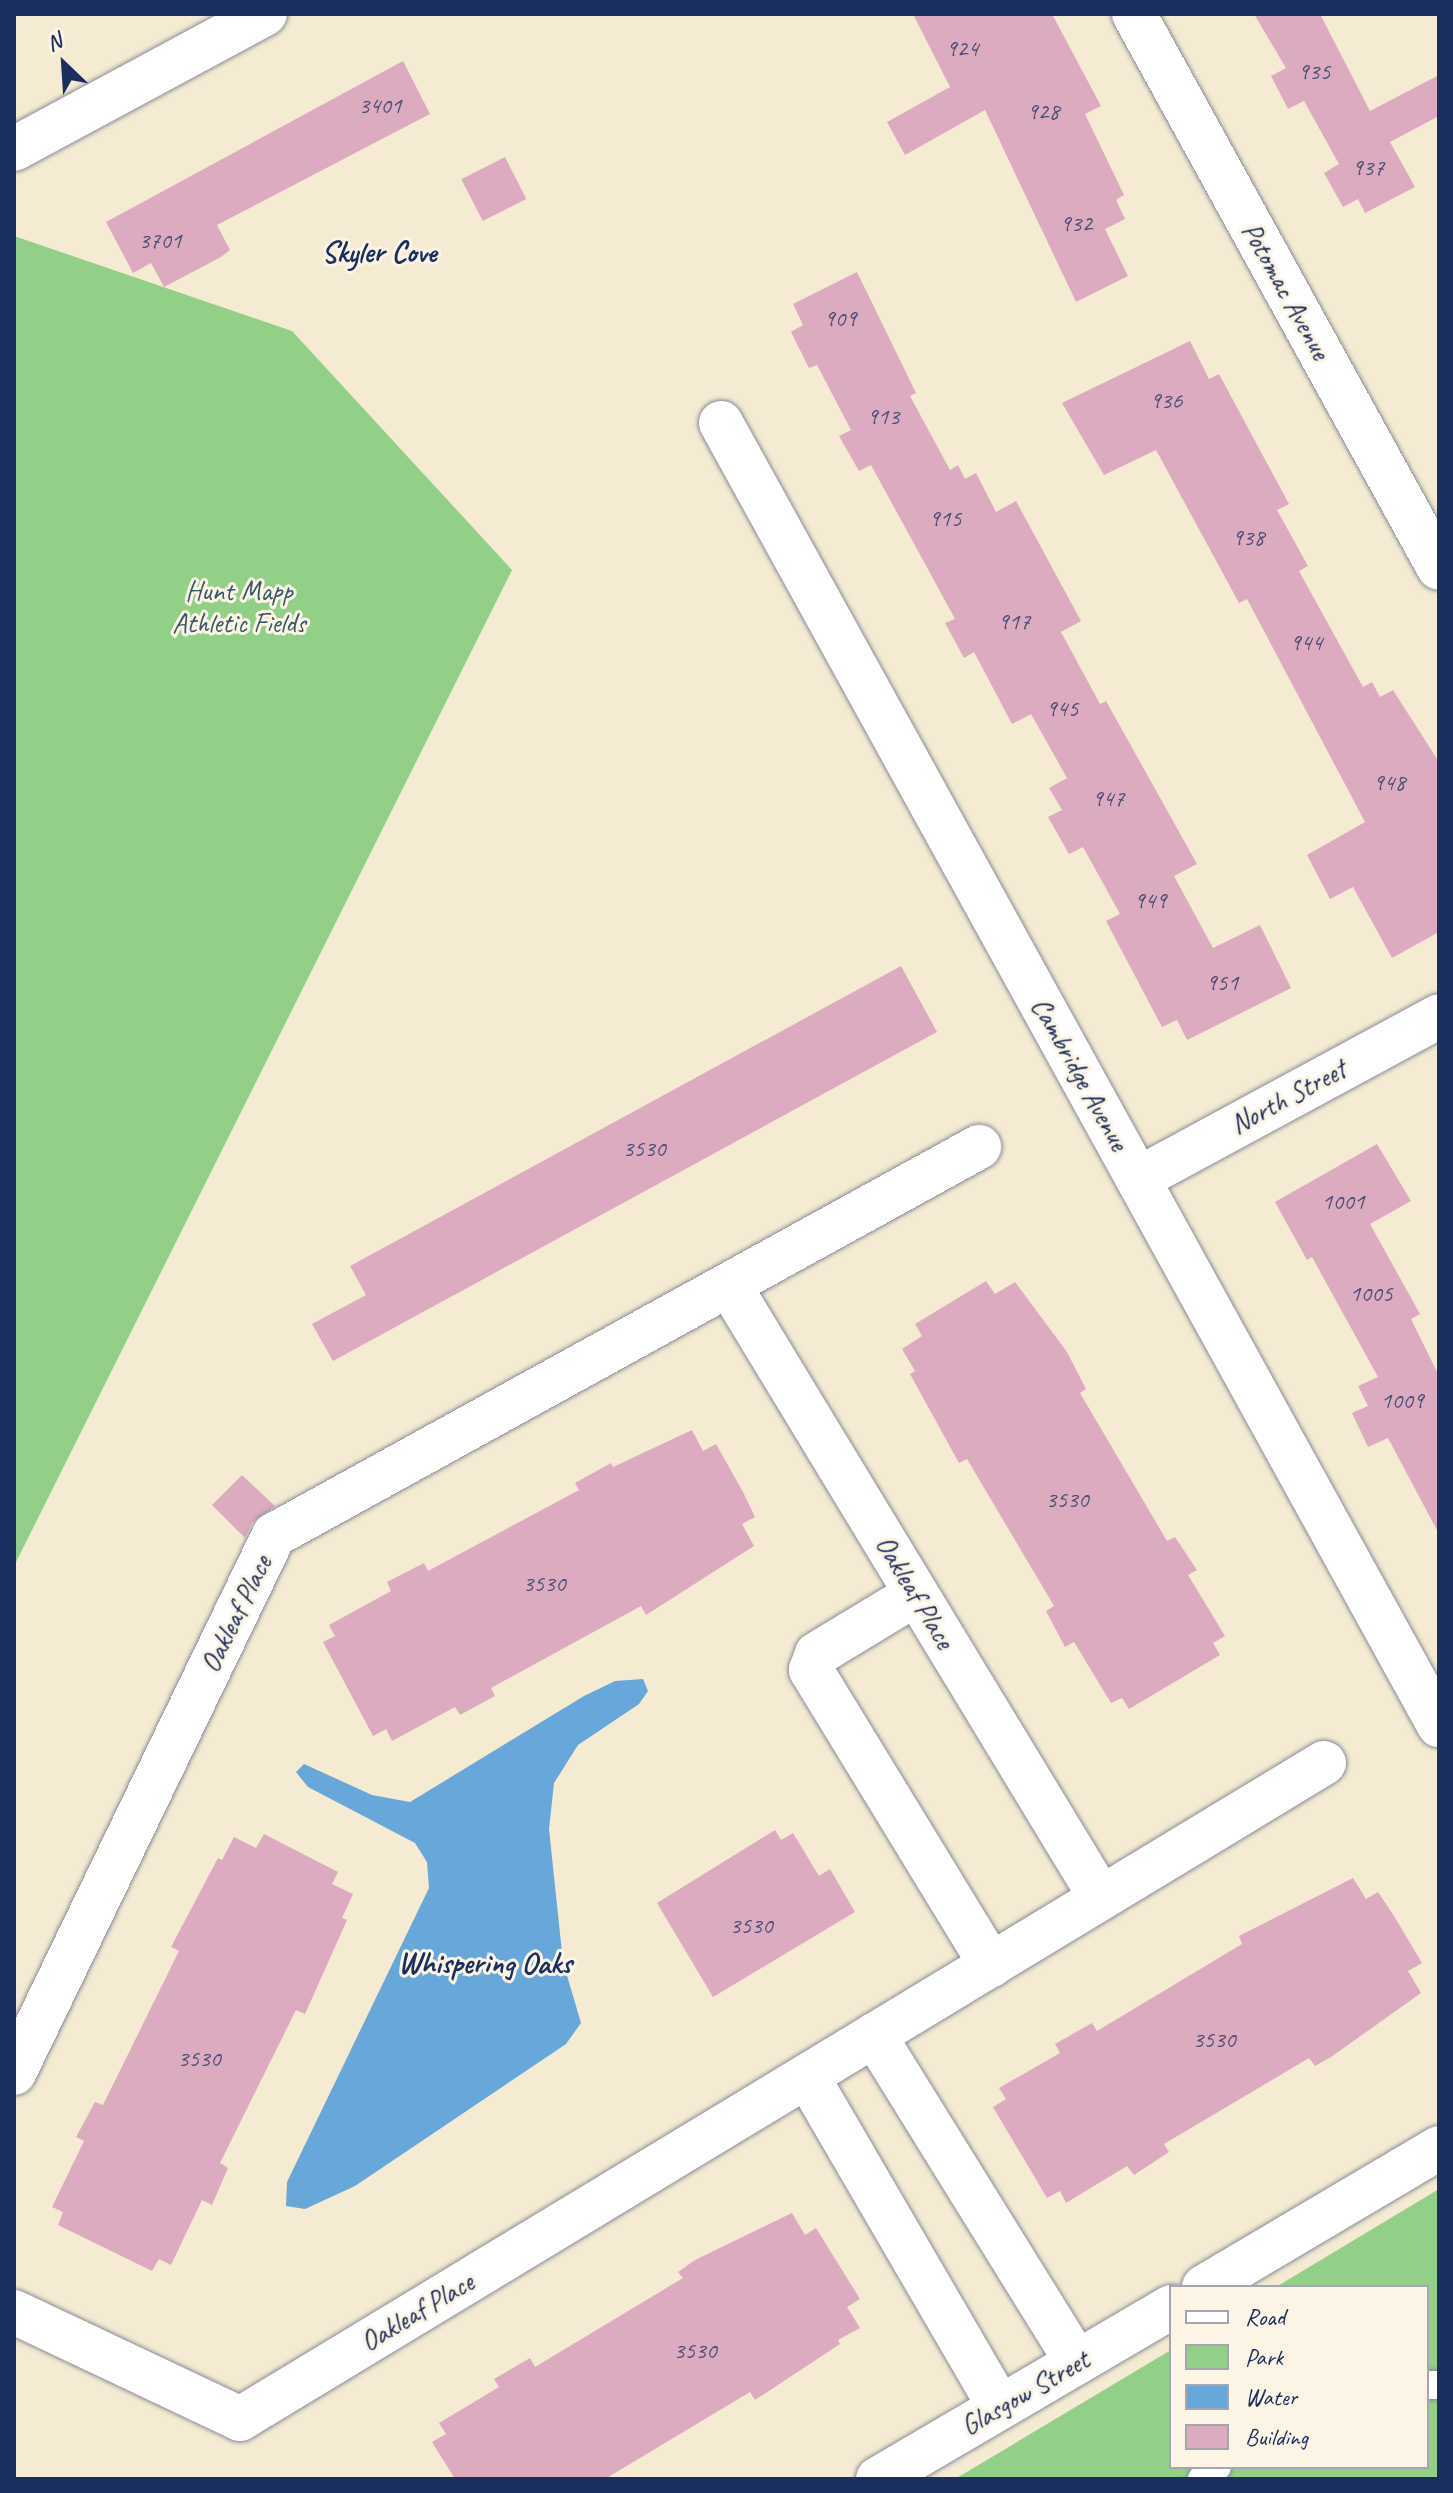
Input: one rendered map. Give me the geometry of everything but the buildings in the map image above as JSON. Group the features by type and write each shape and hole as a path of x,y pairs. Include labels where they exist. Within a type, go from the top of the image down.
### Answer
{"street":[{"path":"14,149 265,14"},
{"name":"Potomac Avenue","path":"1134,14 1439,568"},
{"name":"Cambridge Avenue","path":"721,423 1439,1725"},
{"name":"North Street","path":"1138,1179 1439,1016"},
{"name":"Oakleaf Place","path":"14,2073 274,1535 979,1147"},
{"name":"Oakleaf Place","path":"729,1285 1101,1898"},
{"path":"916,1594 817,1654 811,1670 991,1965"},
{"name":"Oakleaf Place","path":"14,2312 240,2419 1324,1763"},
{"path":"874,2035 1077,2362"},
{"path":"807,2076 1000,2407"},
{"path":"1207,2285 1439,2148"},
{"name":"Glasgow Street","path":"878,2479 1169,2308"}],"green space":[{"name":"Hunt Mapp Athletic Fields","path":"14,236 292,331 512,570 14,1566"},
{"path":"1439,2189 1439,2479 955,2479 1169,2351 1169,2469 1429,2469 1429,2285 1279,2285"}],"water":[{"path":"643,1679 648,1691 639,1704 578,1745 554,1783 549,1829 563,1962 581,2023 566,2044 355,2186 305,2209 286,2206 287,2182 429,1888 427,1862 415,1843 308,1787 296,1772 304,1764 372,1795 410,1802 584,1696 615,1681"}],"district":[{"name":"Skyler Cove","path":"379,252"},
{"name":"Whispering Oaks","path":"485,1963"}]}
